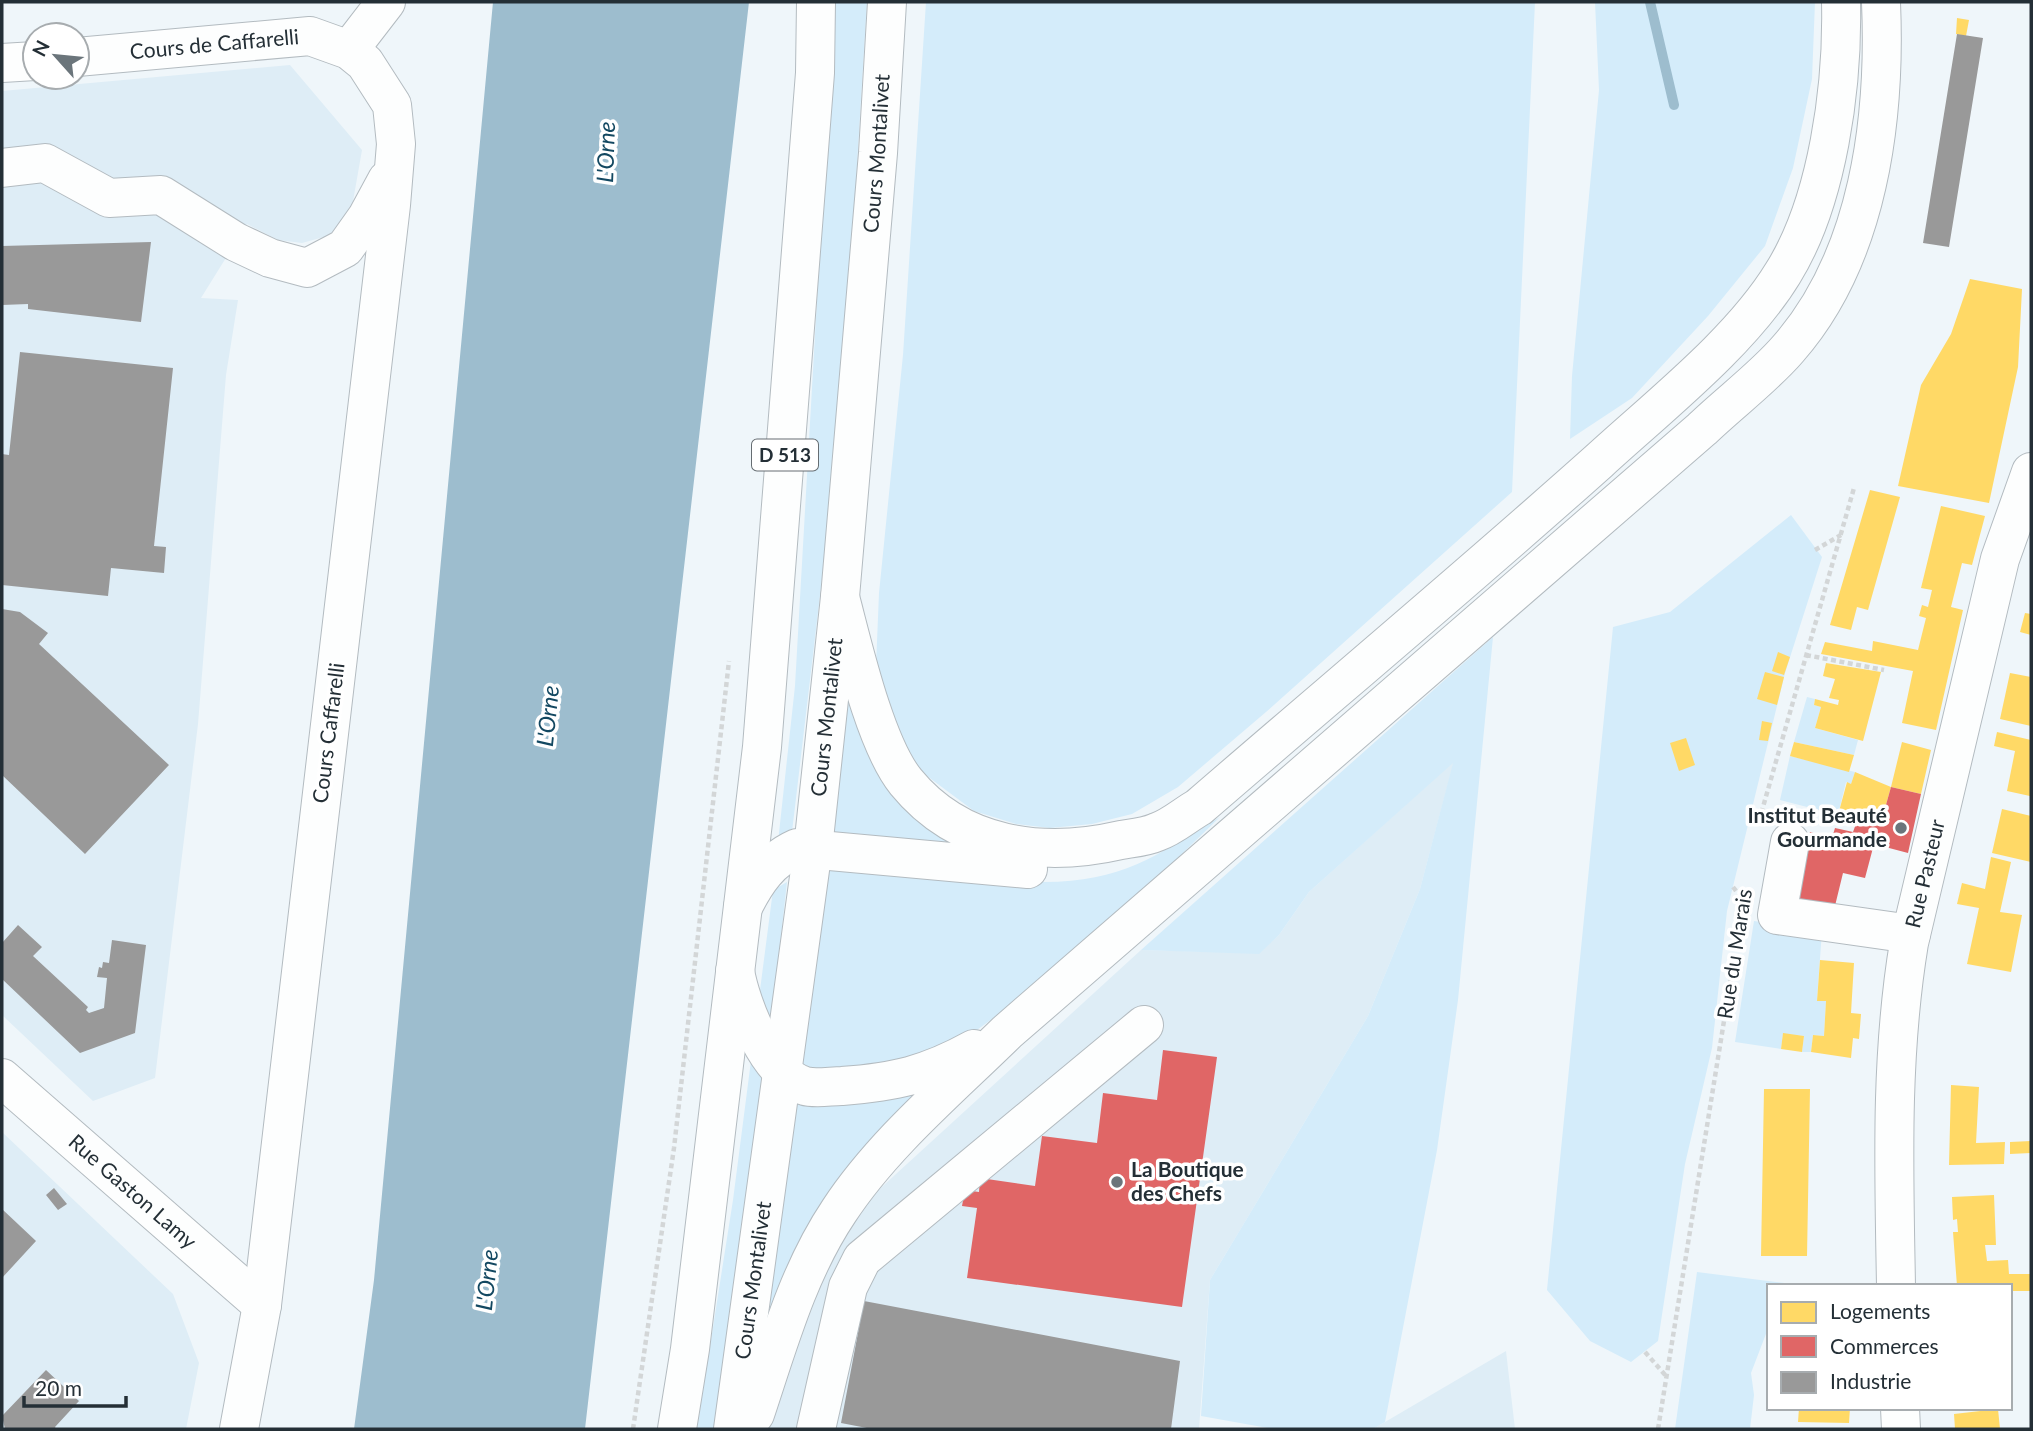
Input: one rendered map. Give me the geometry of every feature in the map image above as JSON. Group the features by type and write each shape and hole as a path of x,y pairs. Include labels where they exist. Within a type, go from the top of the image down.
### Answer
{"main road":[{"path":"349,50 386,2"},
{"name":"D 513","path":"677,1429 690,1349 764,719 815,73 816,2"},
{"name":"Cours Montalivet","path":"733,1429 780,1070 813,848 840,597 878,153 887,2"},
{"path":"743,907 755,881 772,864 797,848 1063,872 1095,870 1129,858 1158,832 1199,807 1560,496 1678,390 1751,316 1783,273 1807,227 1820,188 1829,141 1842,32 1841,2"},
{"path":"743,1429 755,1414 785,1324 810,1263 839,1211 896,1143 1007,1032 1552,559 1788,349 1819,306 1850,243 1864,200 1875,143 1881,83 1881,2"},
{"name":"Cours de Caffarelli","path":"91,56 310,36 349,50"},
{"name":"Cours Caffarelli","path":"239,1429 262,1305 396,144 392,106 365,63 349,50"},
{"path":"2,64 21,62"},
{"path":"2,169 45,163 109,198 161,195 236,242 271,258 307,268 345,248 367,217 394,167"},
{"name":"Rue Pasteur","path":"1896,1284 1895,1076 1899,1003 1912,934 2000,559 2031,472"},
{"path":"840,597 882,740 906,782 942,814 981,837 1028,849 1093,847 1158,832"},
{"path":"1774,836 1777,915 1912,934"},
{"path":"736,971 739,997 780,1070 804,1086 885,1083 937,1069 1007,1032"},
{"path":"816,1429 848,1287 862,1259 1144,1025"},
{"name":"Rue Gaston Lamy","path":"2,1078 262,1305"},
{"path":"1900,1410 1901,1429"}],"path":[{"path":"1774,836 1806,655 1854,488"},
{"path":"1815,550 1840,535"},
{"path":"1806,655 1884,670"},
{"path":"633,1429 674,1148 730,659"},
{"path":"1733,887 1744,901"},
{"name":"Rue du Marais","path":"1658,1429 1746,889"},
{"path":"1645,1352 1667,1377"}],"shaded area":[{"path":"834,2 867,2 851,263 823,570 792,832 778,842 795,686"},
{"path":"926,2 1535,2 1512,492 1178,787 1132,814 1092,824 1050,828 1016,824 974,811 919,770 900,742 876,666 879,593 903,355"},
{"path":"1595,2 1815,2 1812,79 1793,168 1765,246 1708,316 1632,398 1570,439 1572,376 1599,90"},
{"path":"290,65 362,150 352,207 331,235 302,243 278,240 247,224 201,298 238,300 226,375 198,724 155,1078 93,1101 2,1015 2,91 91,91 91,83"},
{"path":"1791,515 1822,557 1785,673 1727,911 1712,1048 1685,1164 1658,1341 1631,1362 1590,1341 1547,1290 1613,627 1670,612"},
{"path":"1493,637 1458,1000 1437,1150 1385,1422 1373,1429 1274,1429 1201,1416 1210,1280 1368,1016 1420,889 1453,763 1309,892 1279,935 1259,954 1141,950"},
{"path":"847,677 863,727 991,851 835,838 829,823"},
{"path":"1807,697 1815,699 1814,705 1821,707 1815,728 1858,740 1854,755 1794,742"},
{"path":"1790,756 1855,772 1851,784 1846,782 1838,815 1780,800"},
{"path":"1454,761 1420,889 1368,1016 1210,1280 1199,1429 769,1429 789,1340 838,1227 1141,950 1259,953 1279,935 1309,892"},
{"path":"1220,817 1158,877 1008,1007 969,1036 897,1067 801,1070 824,867 833,857 1044,882 1071,881 1117,872 1137,864"},
{"path":"787,882 770,1036 756,1021 773,890"},
{"path":"1754,921 1822,931 1817,1000 1826,1001 1824,1036 1813,1035 1811,1052 1802,1052 1804,1036 1783,1034 1781,1049 1735,1042"},
{"path":"752,1053 766,1068 715,1429 697,1429 733,1200"},
{"path":"957,1067 856,1168 754,1396 796,1104"},
{"path":"2,1132 173,1294 199,1363 186,1429 2,1429"},
{"path":"1697,1272 1793,1284 1767,1284 1767,1331 1751,1373 1754,1395 1750,1429 1675,1429"},
{"path":"1506,1351 1515,1429 1373,1429 1385,1422"}],"water":[{"name":"L'Orne","path":"493,2 749,2 585,1429 354,1429 374,1280"}],"building: Logements":[{"path":"1957,18 1969,20 1966,36 1956,34"},
{"path":"1970,279 2022,289 2018,367 1989,503 1898,486 1921,385 1951,334"},
{"path":"1870,490 1900,497 1868,610 1857,607 1851,630 1830,625"},
{"path":"1941,506 1985,516 1972,565 1962,563 1951,607 1963,610 1936,730 1902,723 1913,671 1821,654 1825,642 1872,651 1873,641 1918,650 1926,618 1919,616 1922,605 1928,607 1932,590 1921,588"},
{"path":"2025,613 2031,614 2031,635 2020,632"},
{"path":"1778,652 1790,657 1784,675 1772,671"},
{"path":"1826,663 1881,672 1863,741 1815,728 1821,707 1814,705 1815,699 1838,705 1839,700 1829,698 1835,679 1823,676"},
{"path":"1765,672 1784,677 1777,705 1757,699"},
{"path":"2010,673 2031,677 2031,726 2000,719"},
{"path":"1762,721 1772,723 1768,741 1759,740"},
{"path":"1997,732 2031,740 2030,796 2007,791 2015,751 1994,746"},
{"path":"1686,738 1695,765 1679,771 1670,743"},
{"path":"1794,742 1854,755 1849,772 1790,756"},
{"path":"1902,742 1931,750 1921,794 1891,787"},
{"path":"1855,772 1891,787 1880,826 1838,815 1847,782 1851,784"},
{"path":"2002,809 2031,816 2031,862 1992,853"},
{"path":"1991,857 2011,862 2000,912 2022,915 2011,972 1967,964 1979,908 1957,904 1962,883 1985,889"},
{"path":"1820,960 1854,963 1851,1013 1861,1014 1859,1039 1853,1038 1851,1058 1811,1052 1813,1035 1824,1036 1826,1001 1817,1001"},
{"path":"1783,1033 1804,1036 1802,1052 1781,1049"},
{"path":"1951,1085 1979,1087 1976,1143 2005,1142 2004,1164 1949,1165"},
{"path":"1764,1089 1810,1089 1807,1256 1761,1256"},
{"path":"2031,1141 2031,1153 2010,1154 2010,1142"},
{"path":"1994,1195 1996,1245 1985,1245 1987,1261 2008,1260 2009,1274 2031,1274 2031,1291 2012,1291 2012,1284 1957,1284 1953,1232 1958,1232 1957,1219 1953,1220 1952,1197"},
{"path":"1799,1410 1850,1410 1849,1423 1798,1422"},
{"path":"1998,1410 2000,1429 1955,1429 1954,1414"}],"building: Commerces":[{"path":"1891,787 1921,794 1908,853 1874,844 1865,878 1843,873 1833,914 1792,903 1810,832 1832,838 1835,828 1853,832 1857,821 1880,826"},
{"name":"La Boutique des Chefs","path":"1163,1050 1217,1057 1182,1307 967,1278 977,1208 962,1206 965,1190 979,1192 980,1178 1035,1186 1042,1136 1097,1143 1103,1093 1157,1100"}],"building: Industrie":[{"path":"1957,34 1983,38 1949,247 1923,243"},
{"path":"151,242 141,322 28,309 28,304 2,305 2,246"},
{"path":"20,352 173,368 154,546 166,547 164,573 111,568 108,596 2,585 2,454 9,455"},
{"path":"2,609 20,612 48,633 39,644 169,765 85,854 2,775"},
{"path":"18,925 42,947 33,956 88,1007 86,1010 89,1013 104,1008 107,978 97,977 103,962 109,963 112,940 146,945 135,1033 80,1053 2,979 2,943"},
{"path":"54,1188 67,1204 58,1210 46,1195"},
{"path":"2,1209 36,1241 2,1278"},
{"path":"864,1301 1180,1361 1171,1429 872,1429 841,1423"},
{"path":"46,1370 79,1401 56,1429 5,1429 2,1416"}],"waterway":[{"path":"1650,2 1674,105"}],"place":[{"name":"Institut Beauté Gourmande","path":"1901,828"},
{"name":"La Boutique des Chefs","path":"1117,1182"}]}
